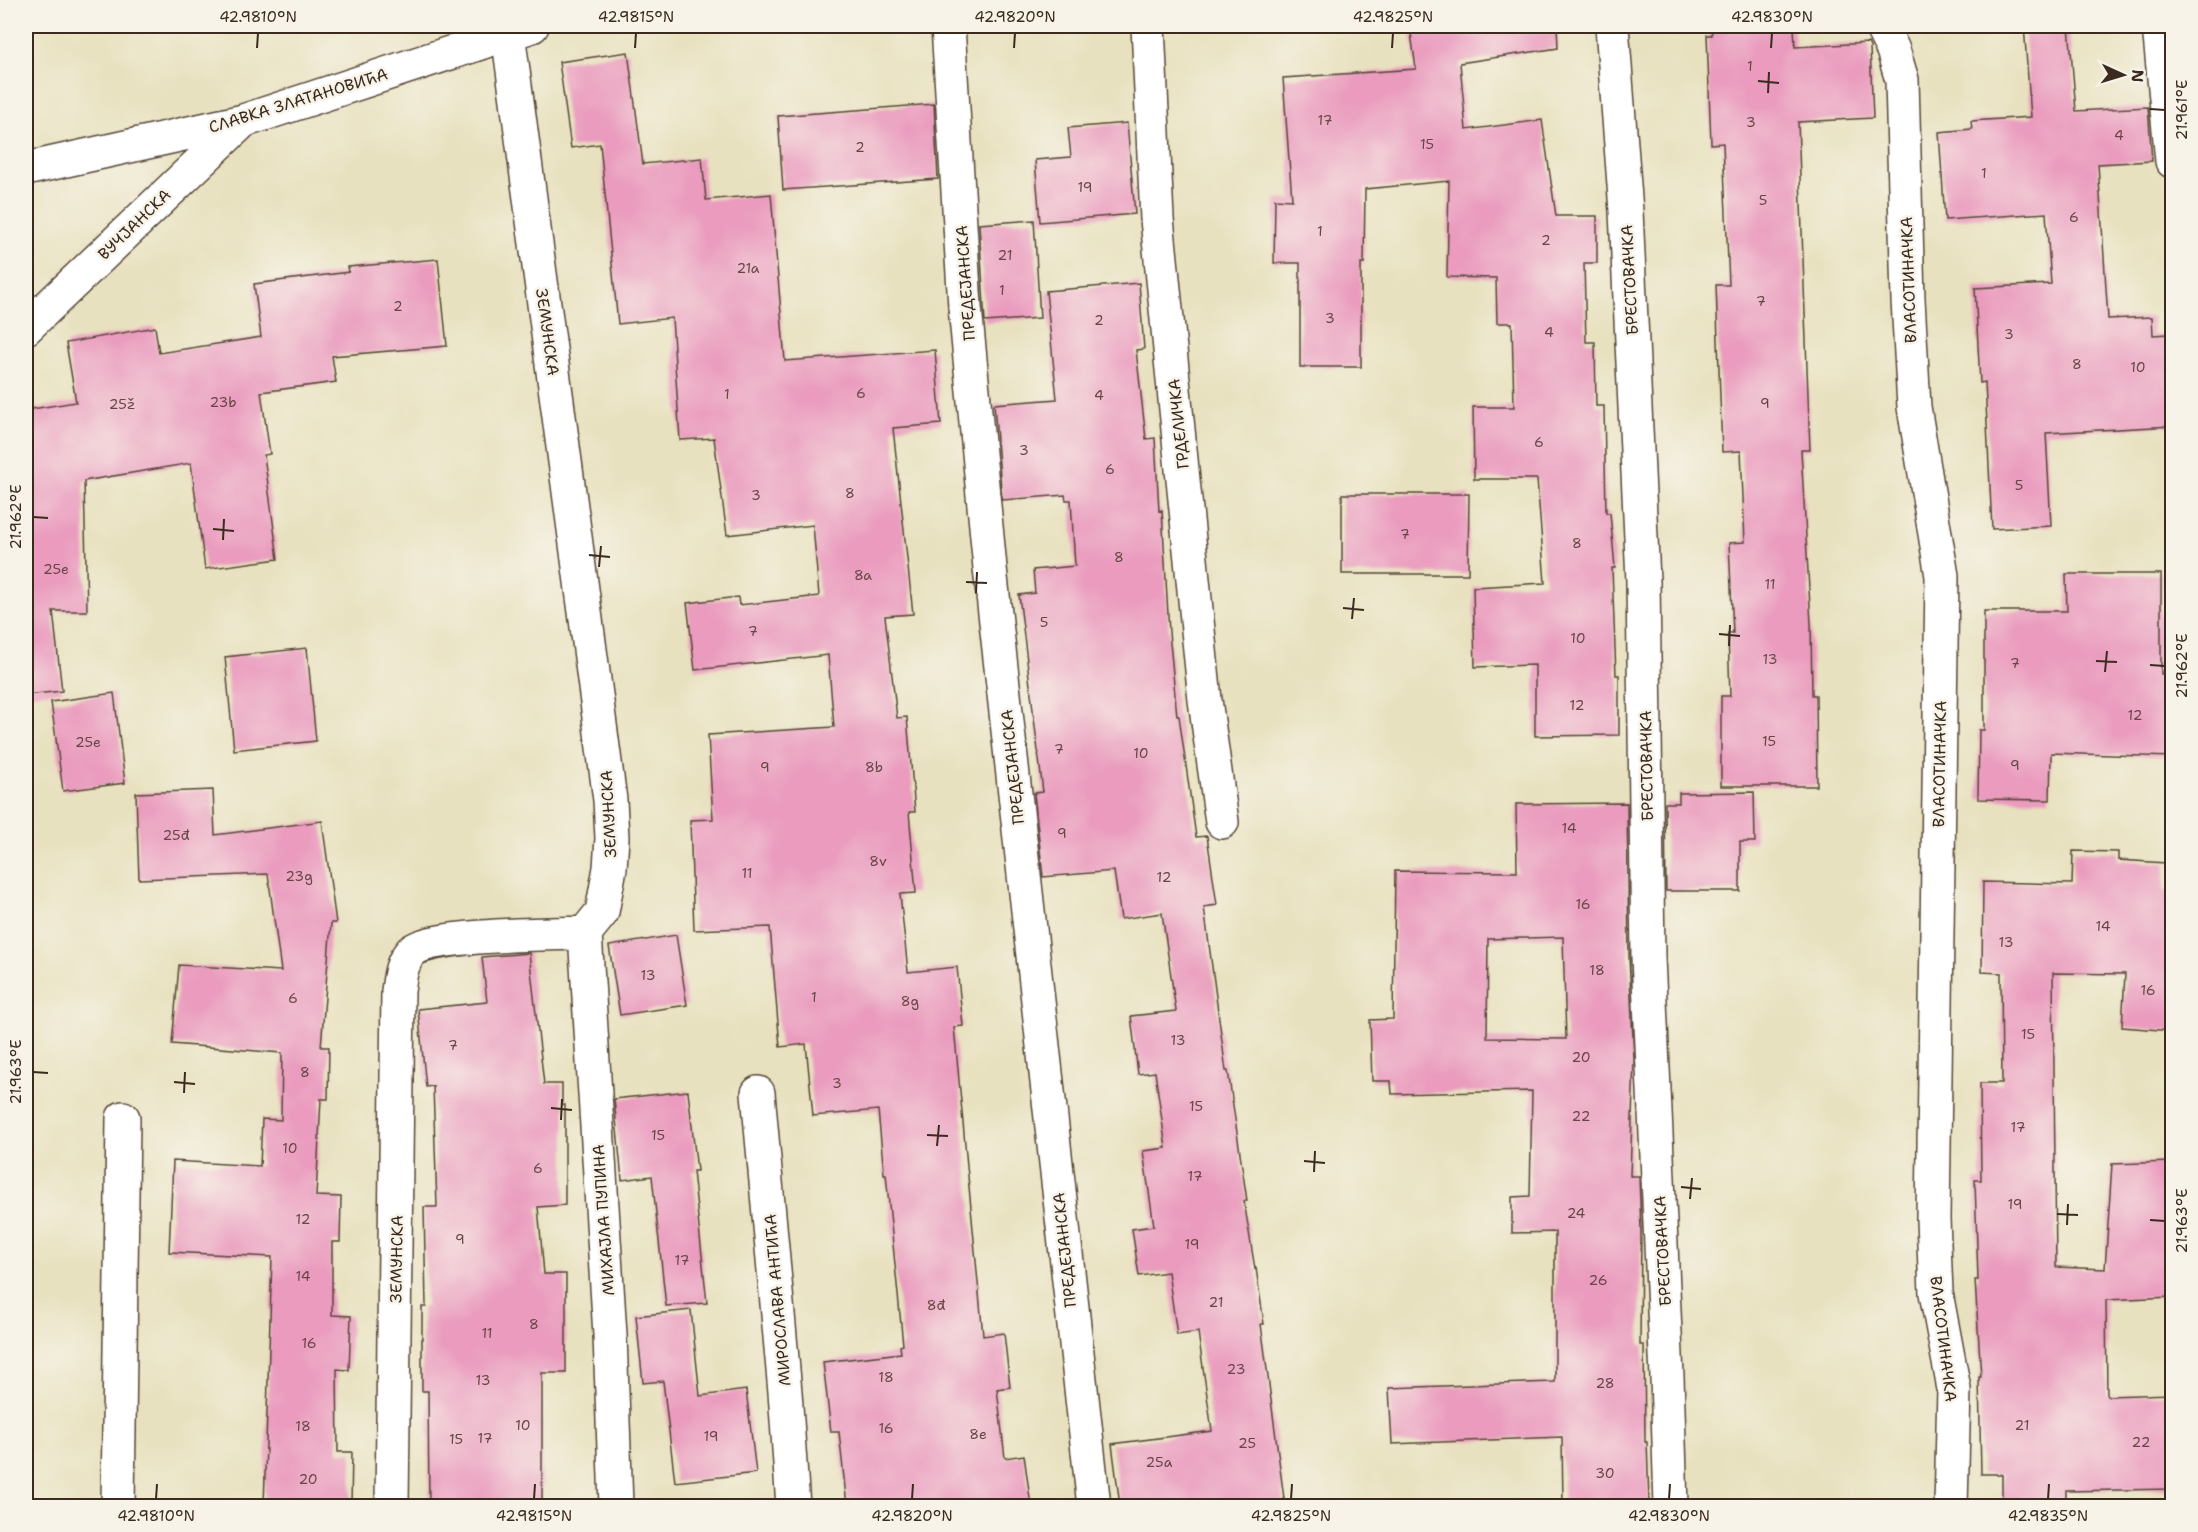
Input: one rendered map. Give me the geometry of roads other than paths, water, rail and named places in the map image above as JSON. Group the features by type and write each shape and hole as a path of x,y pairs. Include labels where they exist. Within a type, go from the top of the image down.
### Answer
{"street":[{"name":"ПРЕДЕЈАНСКА","path":"948,26 966,307 990,568 1094,1506"},
{"name":"ГРДЕЛИЧКА","path":"1148,26 1157,219 1205,700 1222,822"},
{"name":"БРЕСТОВАЧКА","path":"1612,26 1626,211 1643,581 1648,957 1671,1506"},
{"name":"ВЛАСОТИНАЧКА","path":"1881,26 1893,50 1902,80 1908,300 1914,407 1942,576 1933,1219 1936,1293 1954,1389 1951,1506"},
{"path":"2159,26 2172,161"},
{"name":"СЛАВКА ЗЛАТАНОВИЋА","path":"26,169 243,121 520,29"},
{"name":"ЗЕМУНСКА","path":"392,1506 398,991 402,967 412,951 426,945 458,940 585,933 602,912 611,858 610,800 520,29"},
{"name":"ВУЧЈАНСКА","path":"26,328 243,121"},
{"name":"МИХАЈЛА ПУПИНА","path":"585,933 610,1335 615,1506"},
{"name":"МИРОСЛАВА АНТИЋА","path":"758,1093 793,1506"},
{"path":"118,1506 123,1118"}]}
